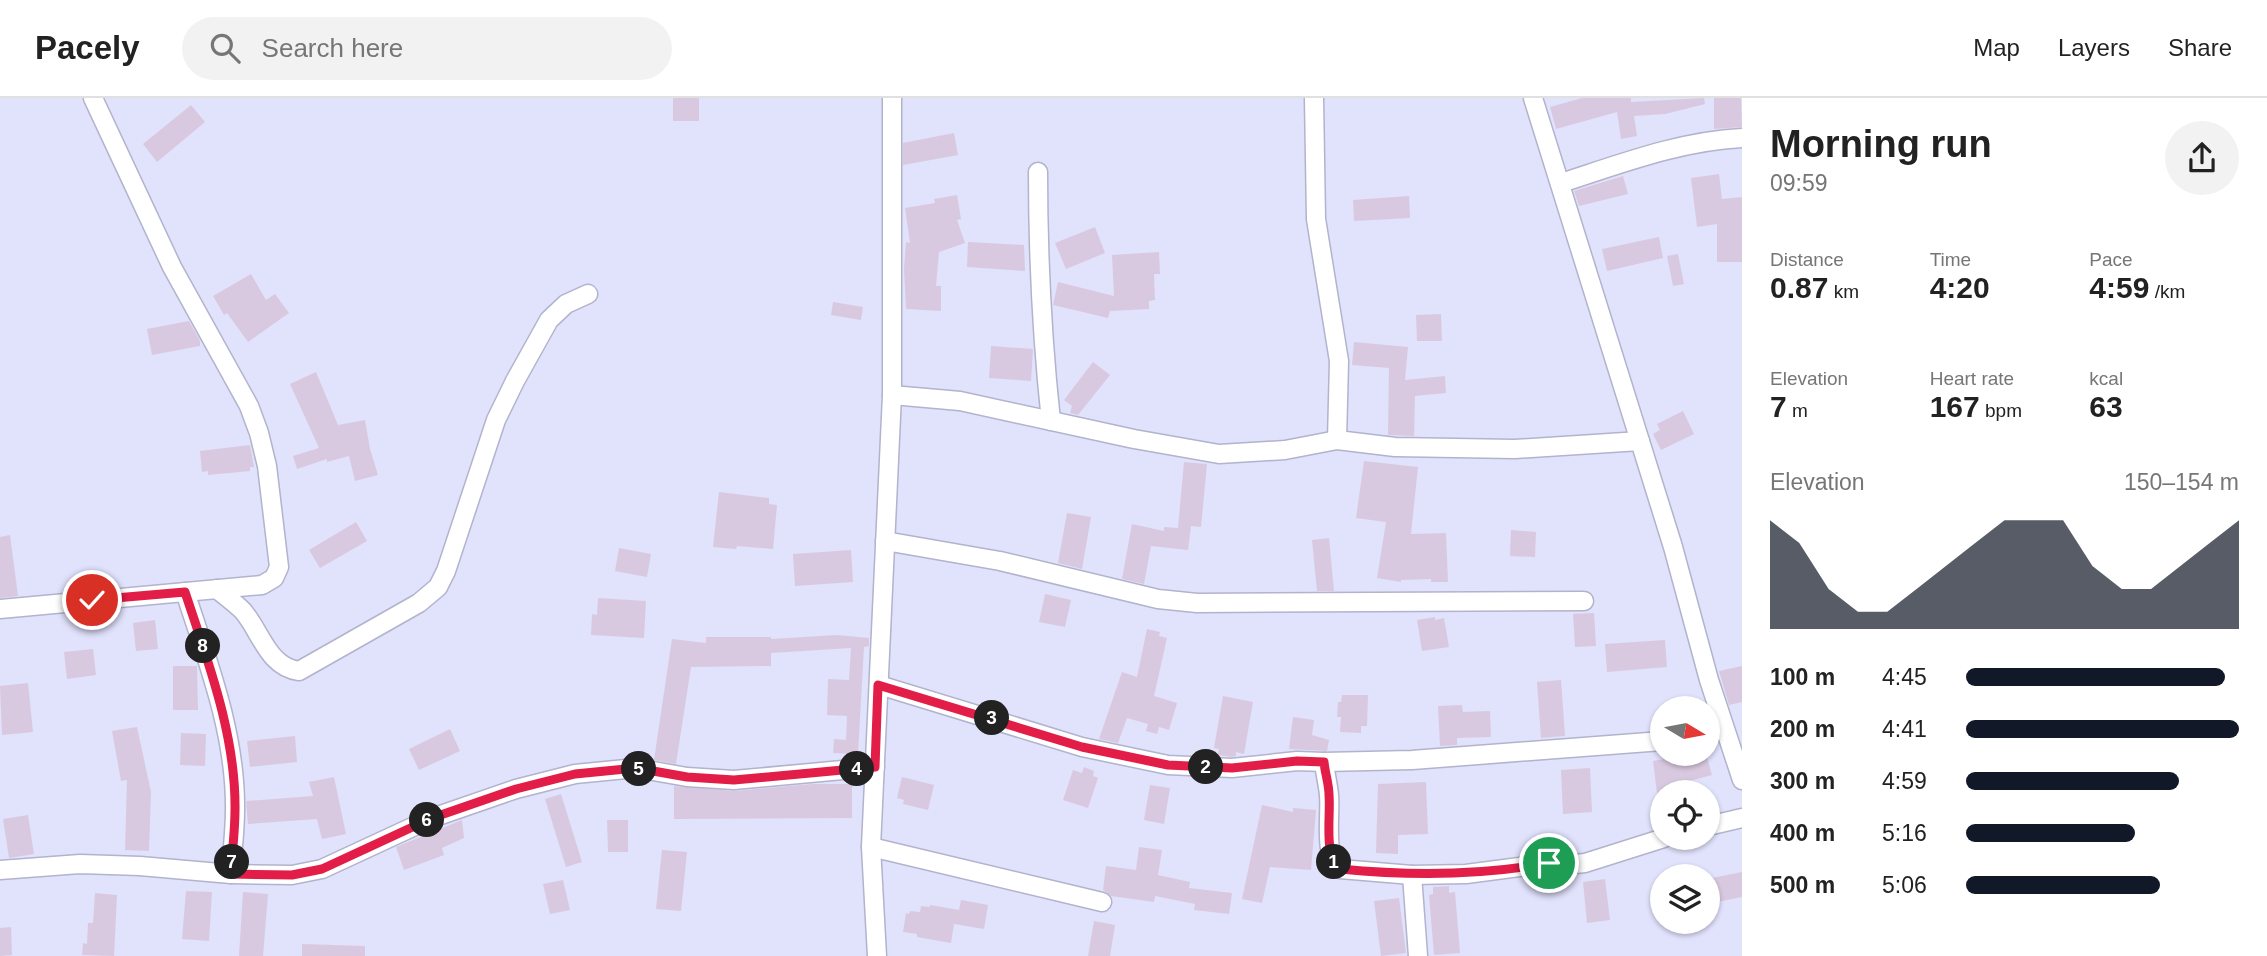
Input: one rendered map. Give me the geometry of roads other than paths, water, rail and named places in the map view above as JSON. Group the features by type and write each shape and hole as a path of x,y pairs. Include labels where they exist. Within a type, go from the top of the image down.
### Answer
{"street":[{"path":"0,609 262,585 275,578 279,567 267,466 249,407 172,267 93,98"},
{"path":"877,956 872,847 892,395 892,98"},
{"path":"1314,98 1317,219 1339,361 1338,440"},
{"path":"1533,98 1640,441 1707,696"},
{"path":"1561,183 1653,154 1717,139 1742,138"},
{"path":"1038,172 1042,339 1051,421"},
{"path":"216,589 243,611 277,663 289,670 299,671 419,603 438,587 446,571 496,420 536,341 549,320 566,304 588,293"},
{"path":"892,395 960,401 1219,454 1285,450 1338,440 1395,447 1515,449 1640,441"},
{"path":"885,541 1000,561 1158,599 1196,603 1584,601"},
{"path":"185,592 214,681 229,743 235,808 231,874"},
{"path":"878,685 1082,747 1168,765 1232,768 1297,761 1412,760 1650,742"},
{"path":"1720,738 1742,780"},
{"path":"1324,762 1329,793 1329,842 1336,866 1340,869 1412,875 1466,874 1549,863 1585,863 1650,842"},
{"path":"0,870 80,864 231,874 292,875 322,869 432,818 516,789 575,774 636,768 687,777 734,780 875,767"},
{"path":"1720,823 1742,818"},
{"path":"872,847 1102,902"},
{"path":"1412,875 1418,956"}]}
